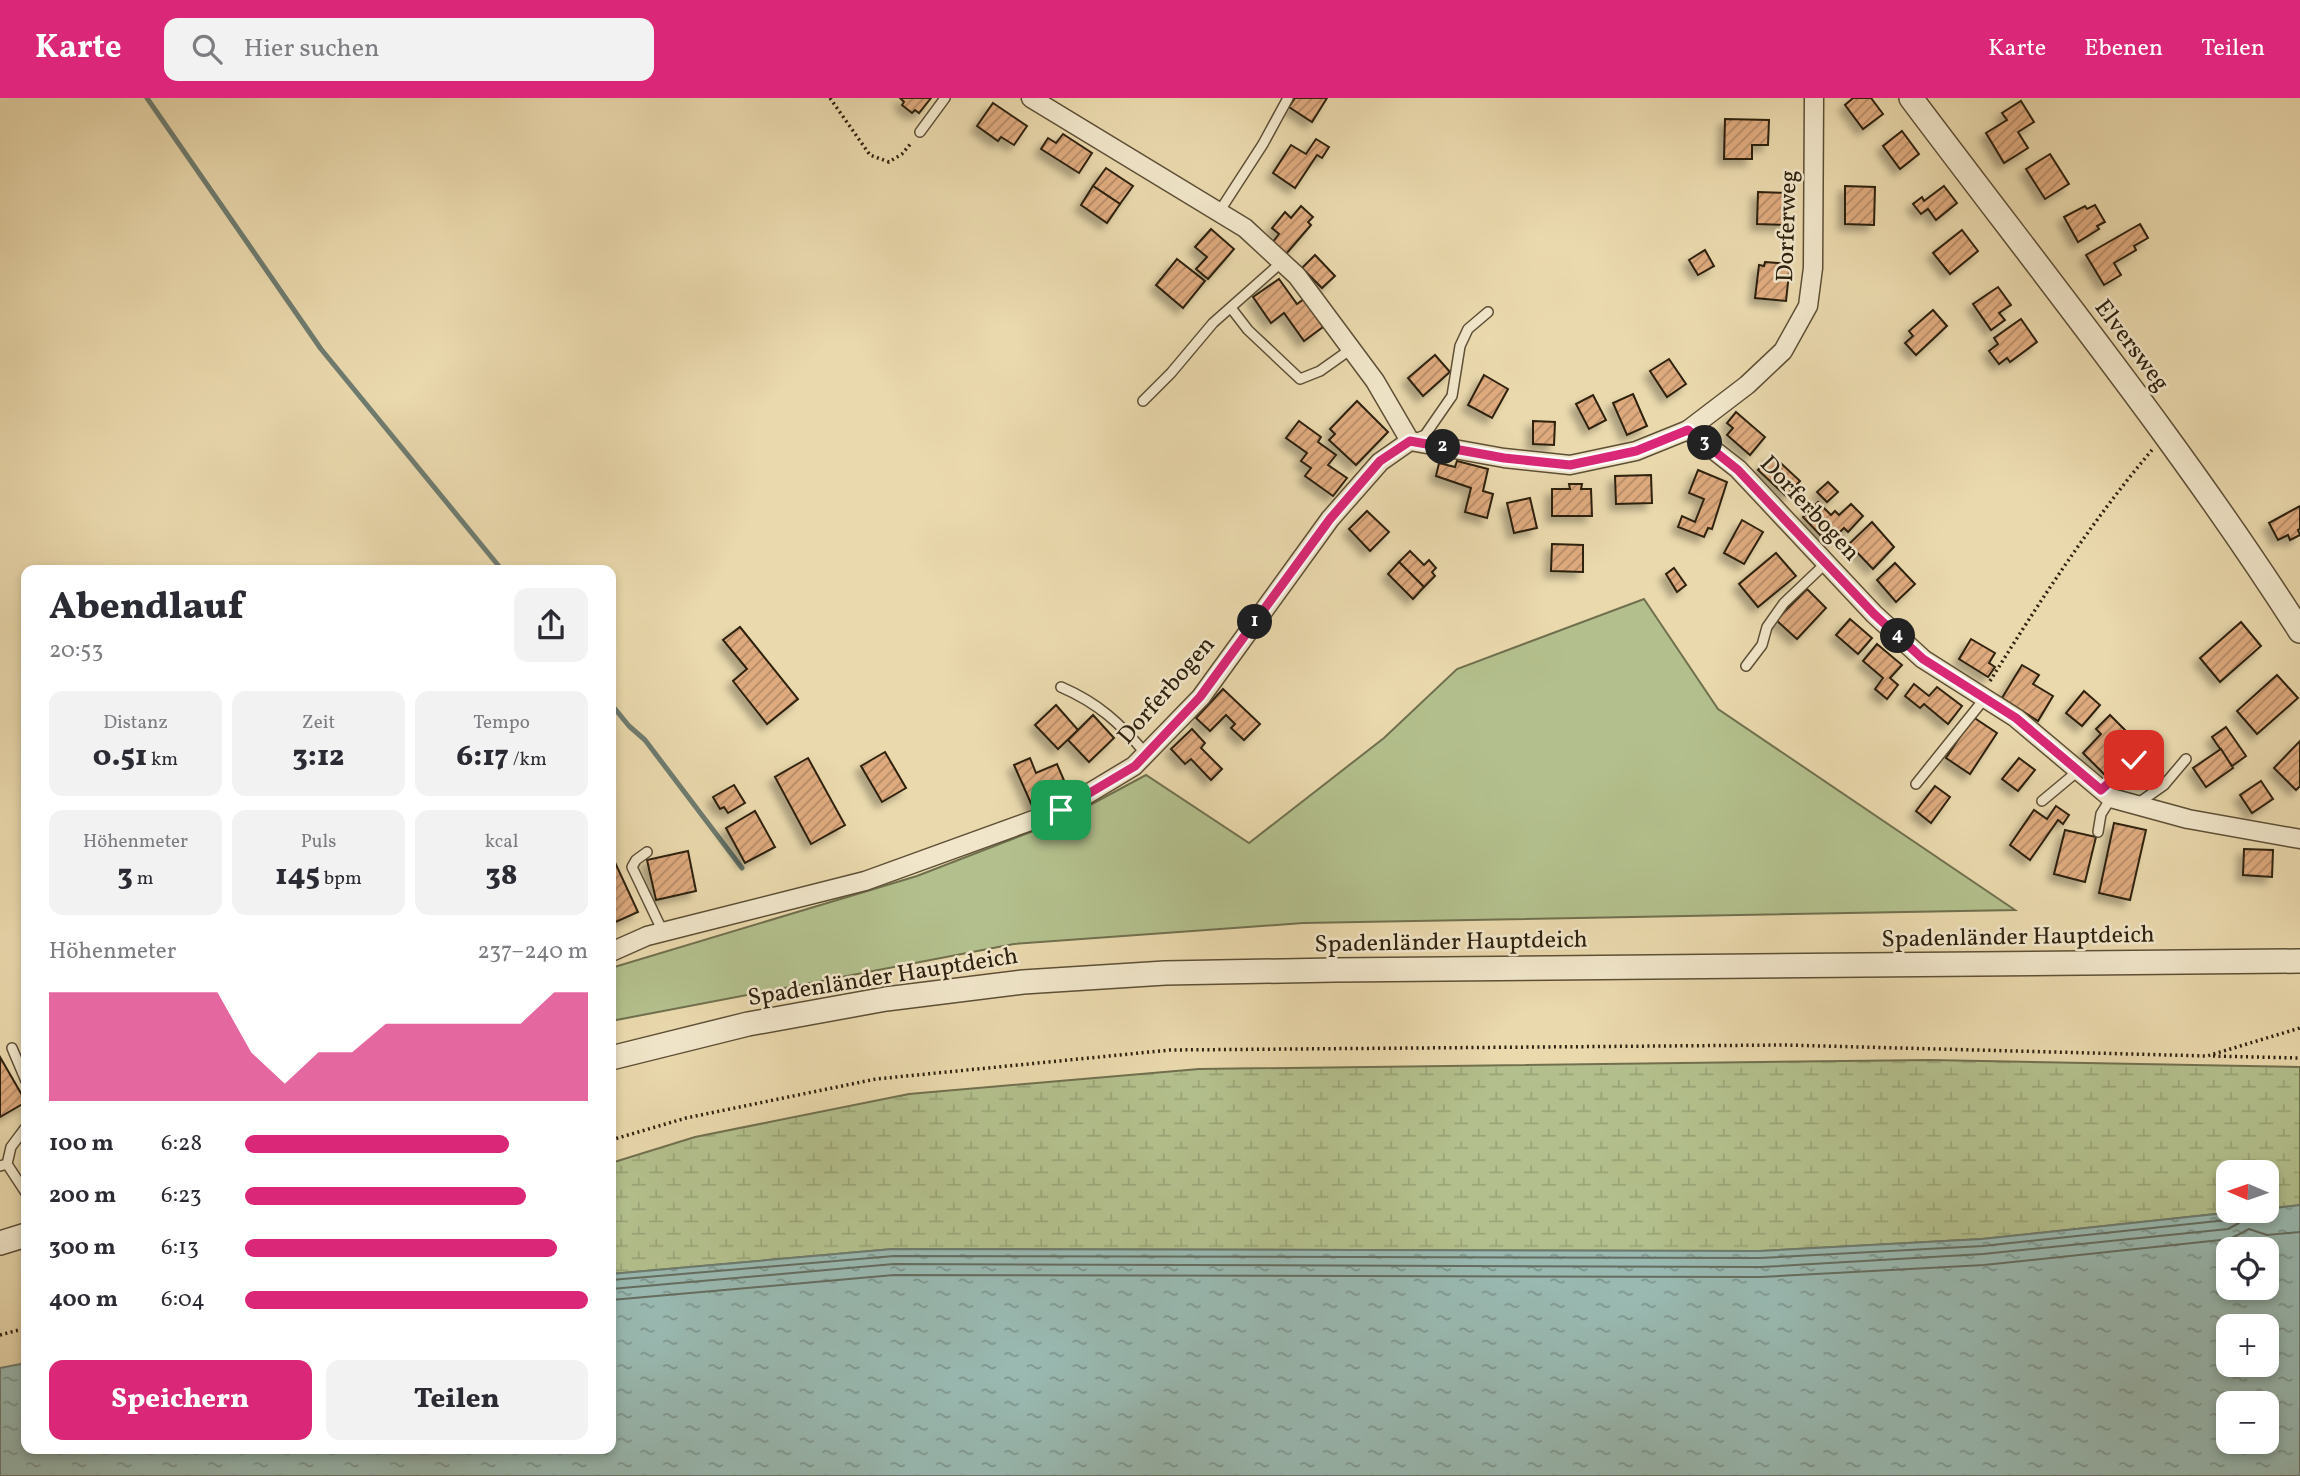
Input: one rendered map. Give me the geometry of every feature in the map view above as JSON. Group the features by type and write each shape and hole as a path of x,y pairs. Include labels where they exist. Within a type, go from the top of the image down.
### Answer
{"street":[{"path":"1031,98 1114,151 1219,212 1245,229 1282,262 1297,276 1375,381 1410,441 1504,458 1570,465 1636,451 1688,430"},
{"name":"Dorferweg","path":"1688,430 1747,384 1783,351 1808,306 1813,268 1814,98"},
{"name":"Elversweg","path":"1911,98 2165,436 2297,619"},
{"name":"Dorferbogen","path":"1688,430 1738,470 1874,614 1923,659 2016,718 2106,794 2188,819 2300,839"},
{"name":"Dorferbogen","path":"616,950 663,932 865,881 1061,810 1135,766 1200,697 1330,519 1380,461 1410,441"},
{"name":"Spadenländer Hauptdeich","path":"616,1057 748,1024 886,999 1023,982 1165,973 2300,961"},
{"path":"0,1243 21,1237"}],"lane":[{"path":"920,132 945,98"},
{"path":"1219,212 1263,144 1288,98"},
{"path":"1143,401 1213,323 1282,262"},
{"path":"1231,308 1248,330 1300,379 1320,371 1351,349"},
{"path":"1410,441 1425,435 1452,396 1460,346 1468,329 1488,312"},
{"path":"1745,666 1762,645 1767,627 1784,603 1826,563"},
{"path":"1061,687 1089,699 1125,728 1146,754"},
{"path":"1916,784 1983,697"},
{"path":"2135,805 2164,785 2186,759"},
{"path":"2098,832 2106,794 2134,760"},
{"path":"2042,801 2078,771"},
{"path":"647,852 635,860 632,867 663,932"},
{"path":"12,1048 21,1069"},
{"path":"21,1134 11,1147 4,1165 21,1187"}],"path":[{"path":"830,98 870,155 889,162 902,154 920,132"},
{"path":"1983,697 2030,616 2084,538 2126,481 2165,436"},
{"path":"2207,1056 2300,1028"},
{"path":"616,1139 686,1118 876,1079 1170,1050 1784,1045 2300,1058"},
{"path":"0,1335 21,1329"}],"green space":[{"path":"1644,599 1718,709 2015,910 1303,923 1014,944 616,1020 616,966 917,876 1064,819 1146,775 1249,843 1384,738 1457,669"},
{"path":"1930,1060 2300,1067 2300,1205 2279,1207 2279,1160 2216,1160 2216,1214 1982,1239 1760,1251 893,1249 616,1274 616,1161 695,1137 909,1094 1199,1069"}],"water":[{"path":"2300,1205 2300,1476 0,1476 0,1368 21,1364 21,1454 616,1454 616,1274 893,1249 1760,1251 1982,1239 2216,1214 2216,1223 2279,1223 2279,1207"}],"building":[{"path":"900,98 931,98 919,113 915,110 912,113 902,105 904,102"},
{"path":"1295,98 1327,98 1312,122 1289,107"},
{"path":"1853,98 1871,98 1883,114 1863,129 1845,105"},
{"path":"2021,101 2034,122 2018,132 2028,148 2004,163 1986,133 2007,120 2002,113"},
{"path":"993,103 1027,126 1014,145 1001,137 998,141 977,126"},
{"path":"1725,119 1769,120 1768,145 1752,145 1752,159 1724,159"},
{"path":"1902,131 1919,154 1900,169 1883,146"},
{"path":"1063,134 1092,153 1079,173 1041,149 1048,138 1056,143"},
{"path":"1316,139 1329,147 1322,158 1317,155 1295,188 1273,173 1291,145 1306,154"},
{"path":"2050,154 2069,184 2045,199 2026,169"},
{"path":"1106,168 1133,186 1120,204 1093,186"},
{"path":"1093,186 1120,204 1107,223 1081,205"},
{"path":"1845,186 1875,187 1874,225 1845,224"},
{"path":"1944,186 1957,203 1936,220 1928,209 1921,214 1913,204 1922,197 1924,201"},
{"path":"1758,192 1787,193 1786,225 1757,224"},
{"path":"2095,205 2105,222 2078,242 2064,217 2085,206 2087,209"},
{"path":"1301,206 1313,217 1308,222 1311,225 1286,254 1272,243 1279,234 1272,228 1285,212 1291,218"},
{"path":"2140,224 2148,238 2134,246 2136,250 2114,263 2121,275 2104,285 2086,255"},
{"path":"1211,229 1234,249 1208,279 1196,269 1207,257 1195,247"},
{"path":"1962,230 1978,251 1950,274 1933,253"},
{"path":"1705,250 1714,266 1698,275 1689,260"},
{"path":"1315,255 1335,276 1322,288 1302,268"},
{"path":"1177,259 1205,281 1183,308 1156,285"},
{"path":"1765,262 1790,264 1786,301 1755,298 1759,265 1764,266"},
{"path":"1279,279 1297,304 1304,299 1323,327 1304,341 1284,313 1271,323 1253,297"},
{"path":"1998,287 2011,305 1999,313 2005,320 1991,330 1973,304"},
{"path":"1933,310 1947,326 1916,355 1905,343 1913,336 1909,331"},
{"path":"2021,319 2037,342 2010,362 2007,358 1999,364 1989,351 1998,344 1994,338"},
{"path":"1435,355 1450,372 1423,396 1408,378"},
{"path":"1669,359 1686,384 1667,397 1650,371"},
{"path":"1484,375 1508,389 1492,418 1468,405"},
{"path":"1633,394 1647,426 1627,435 1613,403"},
{"path":"1593,395 1606,420 1589,429 1576,404"},
{"path":"1357,401 1388,432 1356,465 1329,440 1335,434 1330,429"},
{"path":"1736,412 1765,437 1750,455 1727,435 1733,428 1727,423"},
{"path":"1299,421 1321,437 1318,442 1336,455 1328,465 1347,478 1333,496 1305,476 1311,468 1301,461 1307,453 1286,438"},
{"path":"1533,421 1555,422 1554,445 1533,444"},
{"path":"1772,455 1800,481 1786,496 1758,470"},
{"path":"1457,461 1488,469 1483,491 1493,494 1487,518 1465,512 1471,488 1436,476 1439,463 1455,467"},
{"path":"1698,470 1727,482 1712,529 1708,528 1704,537 1678,527 1682,516 1695,522 1704,499 1689,493"},
{"path":"1651,475 1652,503 1616,504 1615,476"},
{"path":"1828,482 1838,492 1827,502 1817,492"},
{"path":"1569,484 1582,484 1581,489 1591,489 1592,516 1552,516 1552,489 1570,489"},
{"path":"1530,498 1537,528 1514,533 1507,503"},
{"path":"1818,502 1831,515 1835,511 1839,515 1851,504 1863,516 1848,532 1844,528 1828,543 1803,517"},
{"path":"2300,506 2300,535 2290,540 2288,535 2278,540 2269,523"},
{"path":"1367,511 1389,532 1370,551 1349,529"},
{"path":"1742,520 1763,532 1744,564 1724,553"},
{"path":"1872,522 1894,547 1873,569 1849,544"},
{"path":"1552,544 1583,545 1583,572 1551,571"},
{"path":"1410,551 1424,565 1429,560 1436,568 1432,572 1435,576 1424,587 1399,562"},
{"path":"1776,553 1796,576 1758,607 1739,584"},
{"path":"1399,562 1424,587 1413,599 1388,574"},
{"path":"1895,563 1915,584 1896,602 1877,580"},
{"path":"1674,568 1686,585 1677,592 1666,574"},
{"path":"1807,589 1826,608 1797,639 1776,620"},
{"path":"1850,619 1872,638 1858,654 1836,635"},
{"path":"2241,622 2261,646 2220,682 2200,658"},
{"path":"740,627 798,699 767,724 733,681 747,669 723,640"},
{"path":"1971,639 1995,653 1989,663 1995,667 1988,677 1959,659"},
{"path":"1877,644 1902,665 1890,678 1898,685 1887,699 1875,689 1883,678 1863,661"},
{"path":"2022,665 2039,675 2033,684 2053,696 2038,721 2002,698"},
{"path":"2277,675 2298,698 2257,734 2237,711"},
{"path":"1914,684 1929,696 1937,687 1962,706 1948,724 1924,704 1920,708 1905,696"},
{"path":"1223,689 1260,724 1244,740 1231,728 1235,724 1226,715 1210,731 1196,718"},
{"path":"2084,691 2100,705 2082,726 2066,713"},
{"path":"1056,705 1078,730 1058,749 1035,725"},
{"path":"1093,715 1114,738 1089,762 1068,740"},
{"path":"2110,715 2129,734 2116,747 2124,756 2105,775 2083,753 2101,734 2096,729"},
{"path":"1973,717 1997,733 1970,774 1946,758"},
{"path":"2226,727 2246,756 2232,766 2212,737"},
{"path":"1192,729 1205,743 1201,748 1222,769 1211,780 1191,759 1185,764 1171,749"},
{"path":"2300,741 2300,786 2296,790 2274,768"},
{"path":"2221,749 2233,768 2206,787 2193,768"},
{"path":"885,752 906,788 882,802 861,766"},
{"path":"808,758 845,825 811,844 775,777"},
{"path":"1030,758 1036,773 1057,764 1069,792 1033,808 1014,765"},
{"path":"2019,758 2035,770 2018,791 2002,779"},
{"path":"2261,781 2273,799 2252,813 2240,795"},
{"path":"734,785 745,803 728,813 724,807 720,809 713,797"},
{"path":"1935,786 1950,797 1931,823 1916,811"},
{"path":"2056,806 2069,815 2063,824 2058,820 2030,860 2010,845 2034,810 2047,819"},
{"path":"755,811 775,847 745,863 726,828"},
{"path":"2114,823 2146,830 2130,900 2099,893"},
{"path":"2065,830 2096,837 2085,882 2054,874"},
{"path":"2244,849 2273,850 2272,877 2243,875"},
{"path":"688,851 696,891 656,900 647,860"},
{"path":"616,865 638,912 616,922"},
{"path":"0,1057 21,1093 21,1105 0,1117"}],"waterway":[{"path":"147,98 321,349 498,565"},
{"path":"616,710 645,740 742,868"}],"route":[{"path":"1061,810 1135,766 1200,697 1330,519 1380,461 1410,441 1504,458 1570,465 1636,451 1688,430 1738,470 1874,614 1923,659 2016,718 2101,790 2134,760"}]}
